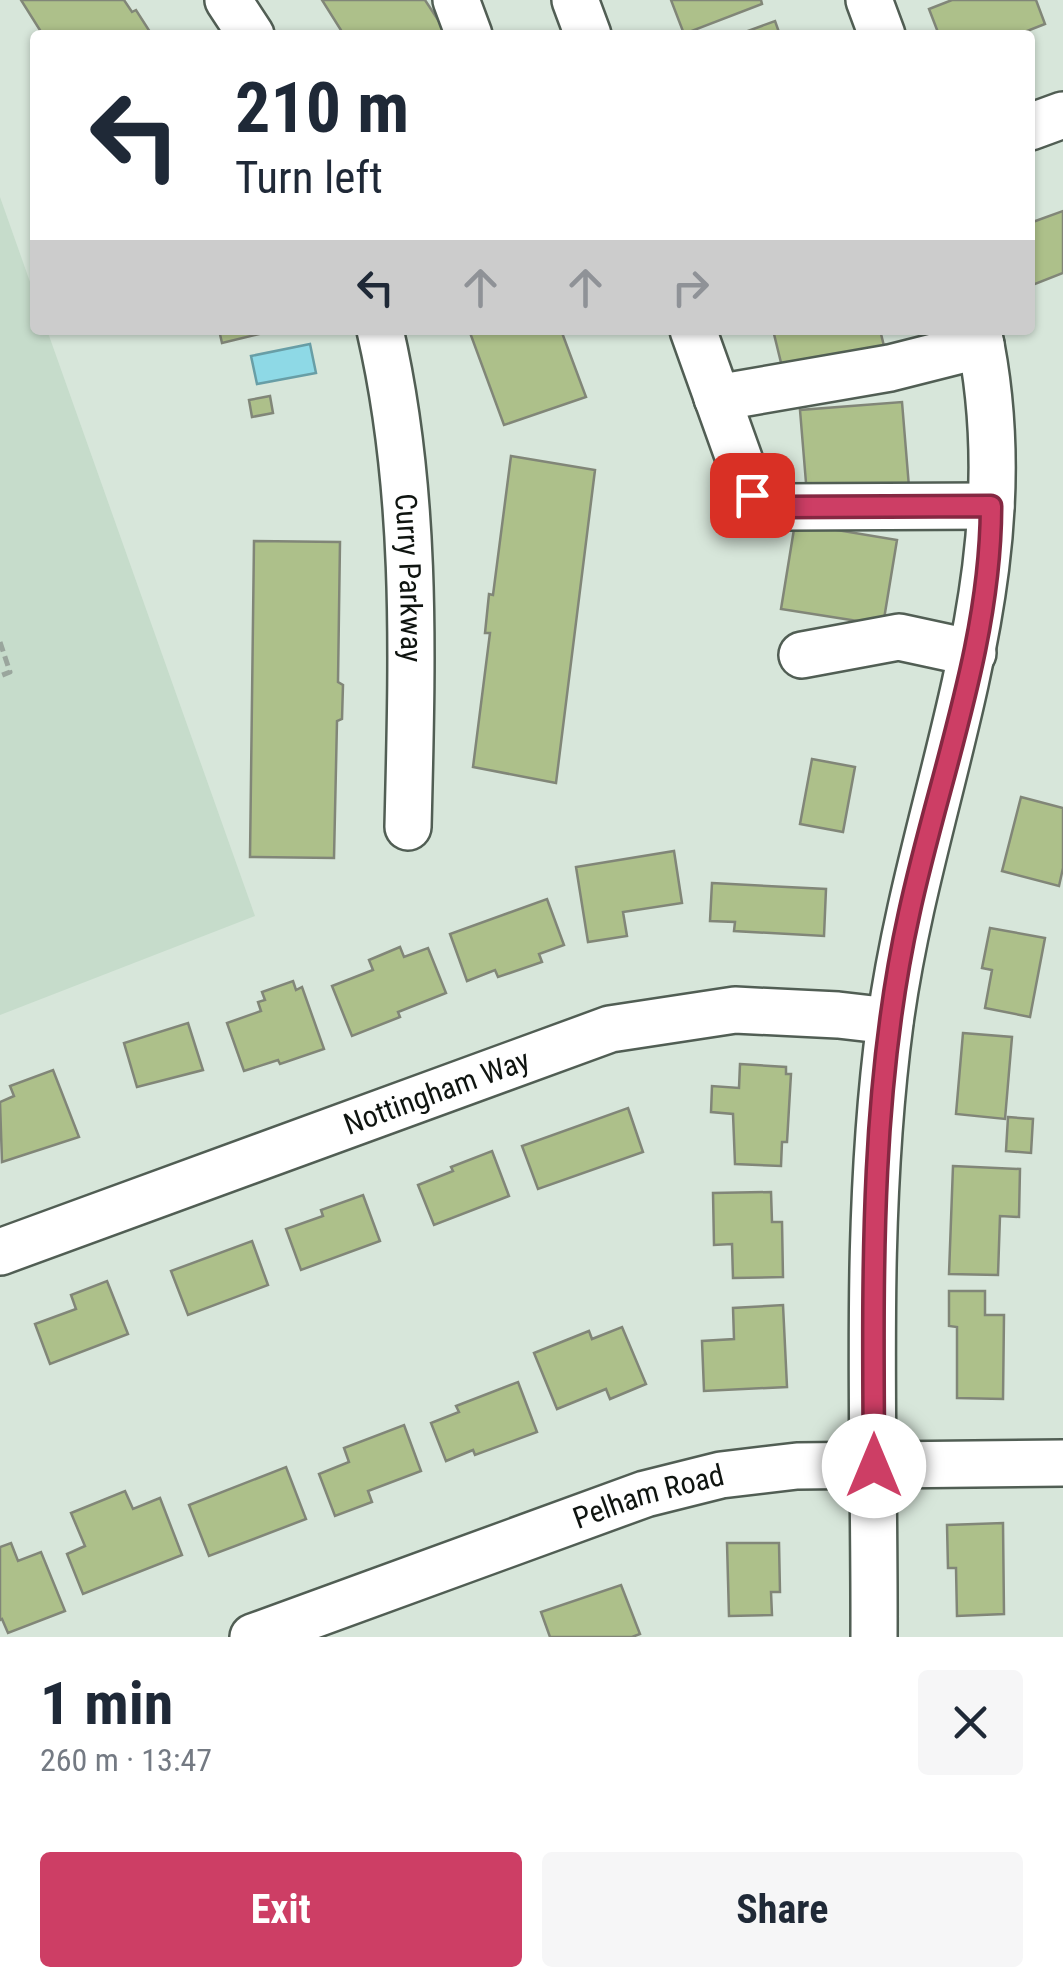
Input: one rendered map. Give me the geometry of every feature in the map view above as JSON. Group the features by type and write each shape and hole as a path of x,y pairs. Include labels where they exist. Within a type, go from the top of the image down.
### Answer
{"street":[{"path":"228,0 248,30"},
{"path":"456,0 467,30"},
{"path":"574,0 586,30"},
{"path":"868,0 880,30"},
{"path":"1035,125 1063,115"},
{"name":"Curry Parkway","path":"381,335 390,370 408,504 412,636 408,827"},
{"path":"695,335 752,495 782,507 991,506"},
{"path":"717,398 890,368 979,338 992,432 991,506 981,616 908,915 890,1021 877,1162 874,1637"},
{"path":"802,655 898,637 973,653"},
{"name":"Nottingham Way","path":"0,1252 610,1030 735,1010 838,1014 890,1021"},
{"name":"Pelham Road","path":"253,1637 645,1494 722,1475 796,1466 1063,1464"}],"path":[{"path":"0,642 10,672 0,676"}],"shaded area":[{"path":"0,197 30,282 30,335 49,335 255,916 0,1015"}],"water":[{"path":"310,344 316,373 257,384 251,356"}],"building":[{"path":"21,0 124,0 149,30 40,30"},
{"path":"322,0 425,0 445,30 341,30"},
{"path":"671,0 761,0 762,4 694,30 682,30"},
{"path":"952,0 1036,0 1045,24 1030,30 937,30 929,9"},
{"path":"775,21 778,30 751,30"},
{"path":"1063,211 1063,273 1035,284 1035,221"},
{"path":"220,335 255,335 222,343"},
{"path":"471,335 563,335 586,397 504,425"},
{"path":"774,335 881,335 887,358 785,379"},
{"path":"270,396 273,413 252,417 249,400"},
{"path":"902,402 909,487 807,495 800,410"},
{"path":"511,456 595,470 556,783 473,767 490,633 485,633 489,594 493,595"},
{"path":"795,523 897,540 883,625 781,609"},
{"path":"254,541 340,542 338,682 343,685 342,719 337,721 334,858 250,857"},
{"path":"812,759 855,767 843,832 800,824"},
{"path":"1021,797 1063,808 1063,868 1059,886 1002,871"},
{"path":"674,851 682,903 623,912 627,936 588,942 576,867"},
{"path":"712,883 826,889 824,936 734,931 735,922 710,921"},
{"path":"547,899 564,945 539,954 542,962 498,977 495,970 467,981 450,934"},
{"path":"990,928 1045,938 1030,1017 985,1008 992,970 982,968"},
{"path":"400,947 404,957 428,948 446,993 352,1036 332,986 373,970 369,960"},
{"path":"293,981 296,990 302,987 324,1049 244,1071 227,1023 261,1011 258,1002 265,1000 262,992"},
{"path":"188,1023 203,1070 137,1087 124,1043"},
{"path":"963,1033 1012,1037 1005,1119 956,1114"},
{"path":"740,1064 786,1067 786,1074 791,1074 787,1142 782,1142 781,1166 735,1164 733,1114 711,1112 712,1086 739,1088"},
{"path":"53,1070 79,1137 2,1162 0,1102 14,1096 10,1086"},
{"path":"628,1108 643,1152 538,1189 522,1146"},
{"path":"1008,1117 1033,1119 1031,1153 1006,1151"},
{"path":"492,1151 509,1196 434,1225 418,1185"},
{"path":"953,1166 1020,1169 1019,1217 1000,1216 998,1275 949,1274"},
{"path":"771,1192 772,1222 782,1222 783,1277 733,1278 732,1244 714,1245 713,1193"},
{"path":"363,1195 380,1241 301,1270 286,1229 323,1216 321,1210"},
{"path":"252,1241 268,1285 188,1315 171,1271"},
{"path":"107,1281 128,1334 50,1364 35,1324 76,1309 71,1295"},
{"path":"949,1291 985,1291 985,1315 1004,1315 1003,1399 957,1398 957,1327 949,1326"},
{"path":"783,1305 787,1387 704,1391 702,1341 734,1339 733,1308"},
{"path":"622,1327 646,1384 610,1399 606,1389 557,1409 534,1353 589,1331 592,1339"},
{"path":"518,1382 537,1432 475,1455 473,1450 446,1461 431,1423 459,1412 456,1406"},
{"path":"404,1425 421,1471 368,1491 372,1502 335,1516 319,1474 349,1462 344,1448"},
{"path":"286,1467 306,1519 209,1556 189,1505"},
{"path":"125,1491 133,1509 160,1498 182,1555 83,1594 67,1554 85,1546 71,1513"},
{"path":"1003,1523 1004,1614 957,1616 956,1568 948,1568 947,1525"},
{"path":"11,1543 18,1561 41,1552 65,1611 8,1633 0,1620 0,1547"},
{"path":"727,1543 779,1543 780,1592 771,1592 772,1615 729,1616"},
{"path":"621,1585 640,1634 550,1637 541,1612"}],"route":[{"path":"752,495 782,507 991,506 981,616 908,915 890,1021 878,1123 874,1466"}]}
